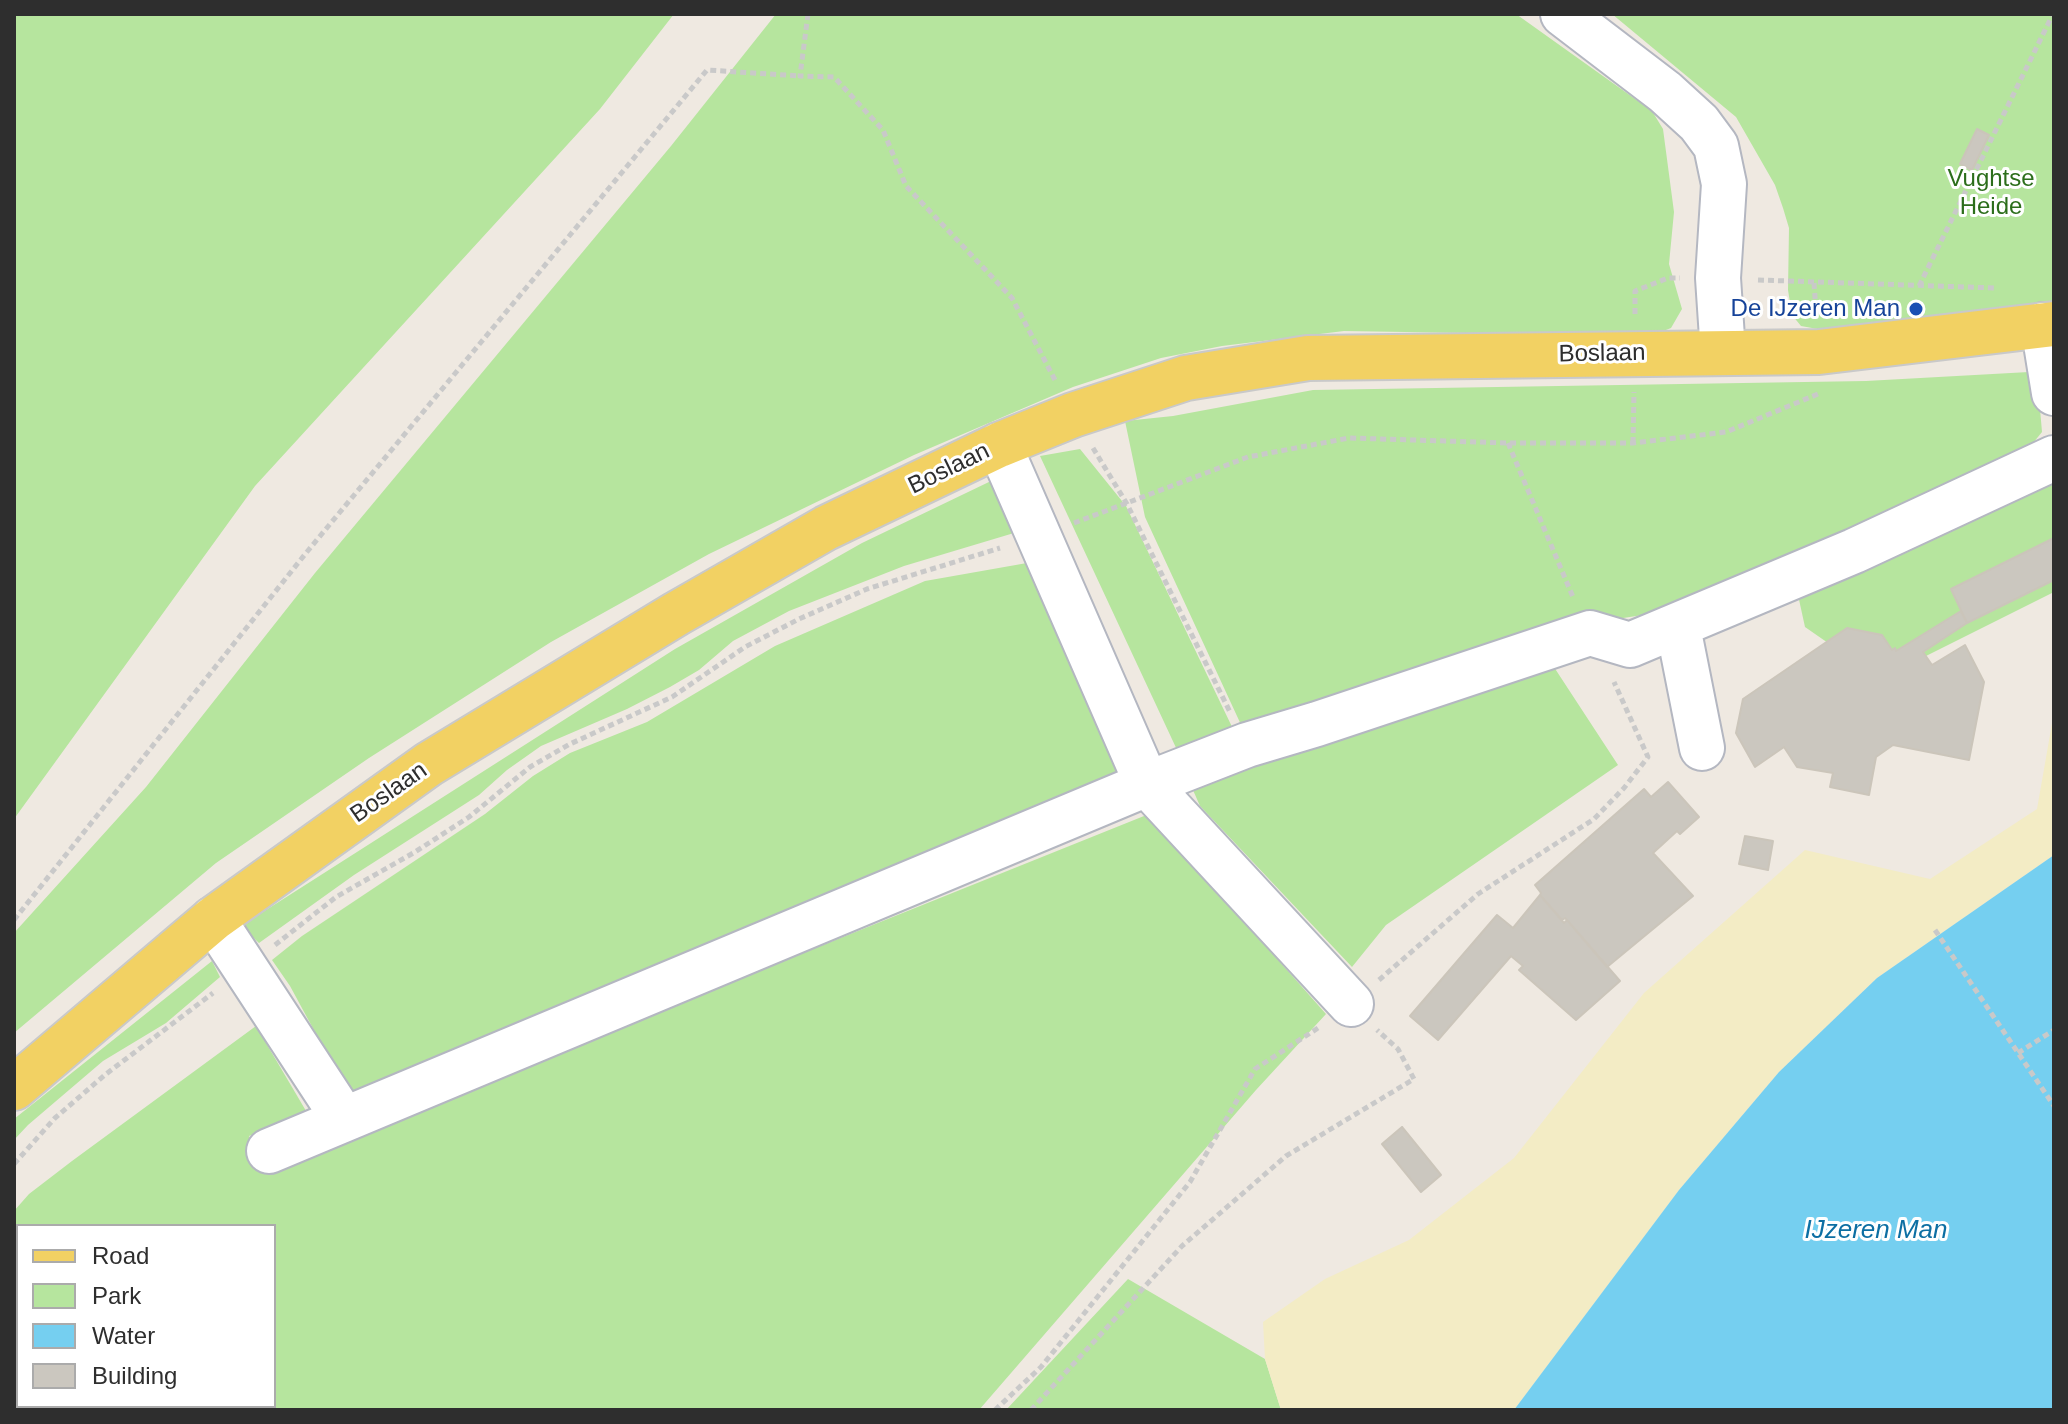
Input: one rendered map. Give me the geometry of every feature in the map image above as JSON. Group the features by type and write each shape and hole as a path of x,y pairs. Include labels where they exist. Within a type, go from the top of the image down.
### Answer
{"main road":[{"name":"Boslaan","path":"14,1088 213,919 429,764 663,622 826,528 999,445 1073,415 1186,378 1308,358 1819,352 2049,325"}],"street":[{"path":"1563,14 1665,92 1699,123 1716,146 1724,184 1718,278 1723,353"},
{"path":"2049,325 2054,393"},
{"path":"999,445 1147,784 1351,1004"},
{"path":"269,1151 1247,745 1590,633 1630,645 1854,551 2054,458"},
{"path":"1678,627 1702,748"},
{"path":"213,919 344,1119"}],"path":[{"path":"800,76 808,14"},
{"path":"1919,286 2053,14"},
{"path":"14,920 306,553 707,70 834,77 883,130 906,186 1012,298 1073,415 1127,504 1247,745"},
{"path":"1718,278 1999,288"},
{"path":"14,1164 55,1118 106,1074 336,897 469,817 530,767 570,744 672,697 745,647 867,589 1039,536 1248,457 1349,438 1633,443 1726,432 1822,392"},
{"path":"995,1410 1041,1367 1190,1182 1255,1069 1351,1004 1478,894 1594,819 1648,757 1549,544 1508,443"},
{"path":"1935,930 2054,1106"},
{"path":"1031,1410 1182,1246 1286,1156 1414,1079 1398,1049 1351,1004"},
{"path":"2018,1053 2054,1030"}],"green space":[{"path":"14,14 674,14 600,109 255,486 14,819"},
{"path":"776,14 1516,14 1652,111 1663,129 1674,212 1669,264 1682,309 1671,328 1651,336 1344,331 1222,346 1161,358 1073,387 914,455 709,554 551,642 369,758 216,863 14,1033 14,933 146,787 315,573 671,146"},
{"name":"Vughtse Heide","path":"1612,14 2054,14 2054,307 1823,330 1801,326 1792,315 1788,290 1789,228 1783,208 1775,185 1736,117"},
{"path":"2029,372 2040,409 2042,432 2029,448 1695,607 1584,624 1243,729 1145,517 1125,421 1173,416 1313,390 1866,381"},
{"path":"1080,449 1126,506 1234,731 1178,752 1040,456"},
{"path":"2054,476 2054,592 1922,658 1890,686 1805,627 1798,595"},
{"path":"991,481 1014,533 904,566 789,611 733,641 699,670 670,687 541,746 479,795 354,875 259,943 241,926 675,649 862,543"},
{"path":"1027,563 1122,778 348,1093 290,986 272,960 302,936 485,814 533,776 570,753 647,722 775,646 925,581"},
{"path":"1550,661 1618,765 1386,925 1352,967 1200,806 1189,781"},
{"path":"1149,814 1326,1014 1256,1090 979,1410 14,1410 14,1211 29,1194 72,1161 256,1026 309,1116 249,1136 263,1170"},
{"path":"212,961 220,977 166,1023 103,1061 14,1140 14,1119"},
{"path":"1128,1279 1265,1359 1281,1410 1006,1410"}],"sand":[{"path":"2054,712 2054,855 1877,978 1779,1072 1679,1190 1514,1410 1281,1410 1265,1359 1263,1322 1325,1279 1409,1240 1514,1158 1644,993 1805,850 1930,879 2037,809"}],"water":[{"name":"IJzeren Man","path":"2054,855 2054,1410 1514,1410 1679,1190 1779,1072 1877,978"}],"building":[{"path":"1977,129 1989,135 1972,170 1960,164"},
{"path":"2054,538 2054,580 1967,623 1951,589"},
{"path":"1961,611 1967,623 1923,652 1932,665 1965,645 1984,682 1969,760 1893,745 1876,757 1869,795 1830,787 1833,773 1797,767 1784,747 1755,767 1736,733 1743,699 1847,628 1882,635 1896,651"},
{"path":"1668,782 1699,817 1680,834 1677,831 1653,853 1693,896 1607,967 1567,920 1562,920 1540,895 1535,885 1644,789 1651,797"},
{"path":"1745,836 1773,841 1768,870 1739,864"},
{"path":"1540,895 1564,923 1567,920 1620,981 1576,1020 1519,970 1523,966 1511,956 1438,1040 1410,1016 1497,915 1513,928"},
{"path":"1402,1127 1441,1175 1421,1192 1382,1144"}],"place":[{"name":"De IJzeren Man","path":"1916,309"}]}
